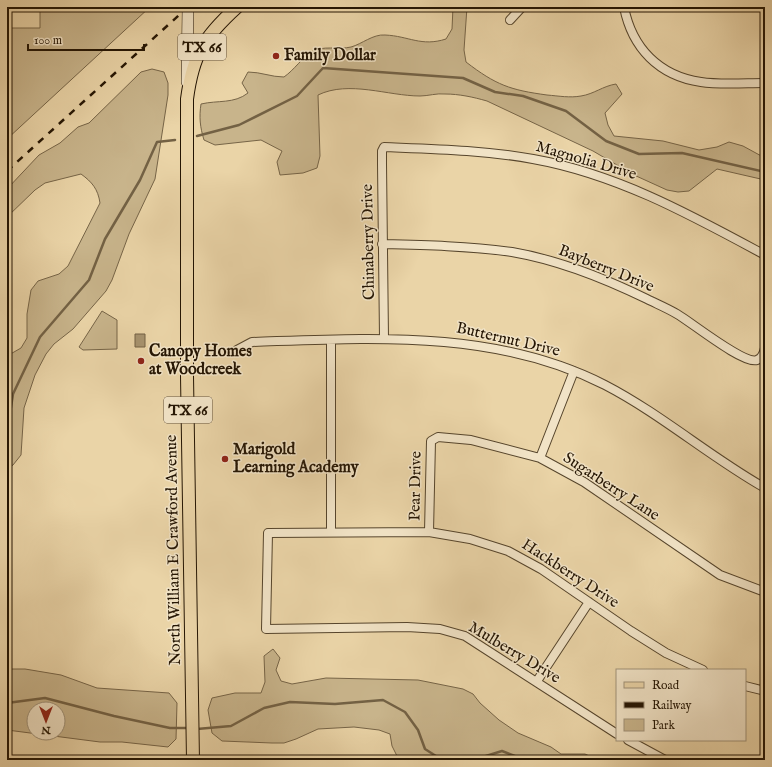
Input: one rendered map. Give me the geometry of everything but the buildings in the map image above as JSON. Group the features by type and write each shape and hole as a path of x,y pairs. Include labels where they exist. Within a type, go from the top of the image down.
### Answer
{"main road":[{"path":"187,98 188,7"},
{"name":"TX 66","path":"187,98 191,73 201,48 219,25 237,7"},
{"name":"North William E Crawford Avenue","path":"187,98 187,389 193,760"}],"street":[{"path":"510,20 522,7"},
{"path":"624,7 627,23 635,40 649,58 663,70 684,79 703,83 765,83"},
{"name":"Chinaberry Drive","path":"384,147 382,151 384,338"},
{"name":"Magnolia Drive","path":"384,147 466,150 534,159 572,168 653,196 717,228 765,255"},
{"name":"Bayberry Drive","path":"382,244 430,245 506,252 550,261 620,286 676,313 729,349 748,359 756,360 762,357 765,348"},
{"name":"Butternut Drive","path":"237,350 252,342 384,338 448,341 522,354 574,371 607,386 683,433 765,488"},
{"path":"331,340 332,532"},
{"path":"540,458 574,371"},
{"name":"Sugarberry Lane","path":"432,441 438,437 471,440 540,458 584,482 720,575 765,592"},
{"name":"Pear Drive","path":"429,532 432,441"},
{"name":"Hackberry Drive","path":"266,629 268,533 429,532 470,539 508,551 541,569 666,653 700,669"},
{"path":"537,681 589,602"},
{"name":"Mulberry Drive","path":"266,629 407,627 440,629 465,636 616,733"},
{"path":"746,686 765,691"},
{"path":"630,741 665,760"}],"green space":[{"path":"40,7 150,7 7,139 7,28 40,28"},
{"path":"453,7 467,7 464,50 466,62 495,81 523,91 569,97 586,95 607,86 616,84 622,94 605,113 608,125 614,136 663,141 699,150 717,147 729,142 743,146 765,158 765,180 717,169 689,191 678,192 667,190 634,175 593,151 487,101 450,94 420,96 369,90 343,89 318,95 320,156 317,168 303,173 280,175 277,162 282,151 261,140 215,145 204,140 200,122 201,104 237,99 248,93 242,83 248,72 284,77 308,54 315,50 351,47 381,35 422,42 446,39 452,29"},
{"path":"152,69 164,72 168,83 168,95 155,179 129,234 112,280 106,291 73,329 54,344 46,354 35,375 24,408 21,455 13,465 7,469 7,356 21,348 27,338 27,314 31,290 38,281 59,274 68,266 100,203 94,186 81,174 45,183 35,190 7,217 7,189 39,155 60,143 78,127 89,123 141,72"},
{"path":"102,311 117,320 117,349 83,350 79,347"},
{"path":"273,649 280,658 276,670 281,681 292,684 326,678 418,680 463,689 473,694 480,703 499,720 518,733 551,747 561,754 585,754 598,760 399,760 392,746 390,734 379,730 354,727 318,729 284,743 222,741 212,733 208,710 212,698 235,693 261,693 265,682 264,656"},
{"path":"7,669 25,669 61,675 97,688 169,693 177,703 176,739 168,747 122,742 100,742 66,738 66,701 26,701 26,732 7,730"}],"shaded area":[{"path":"135,334 145,334 145,347 135,347"}],"waterway":[{"path":"197,136 239,125 297,96 323,68 463,78 495,92 523,96 566,111 606,141 639,154 682,153 765,172"},
{"path":"7,433 13,394 40,337 89,280 105,239 140,180 157,142 175,140"},
{"path":"7,703 45,698 114,716 170,728 190,728"},
{"path":"197,729 231,726 264,708 290,702 335,704 383,700 405,712 418,730 425,749 439,758 462,760"},
{"path":"473,760 502,751 525,760"}],"railway":[{"path":"7,171 188,7"}],"place":[{"name":"Family Dollar","path":"276,56"},
{"name":"Canopy Homes at Woodcreek","path":"141,361"},
{"name":"Marigold Learning Academy","path":"225,459"}]}
